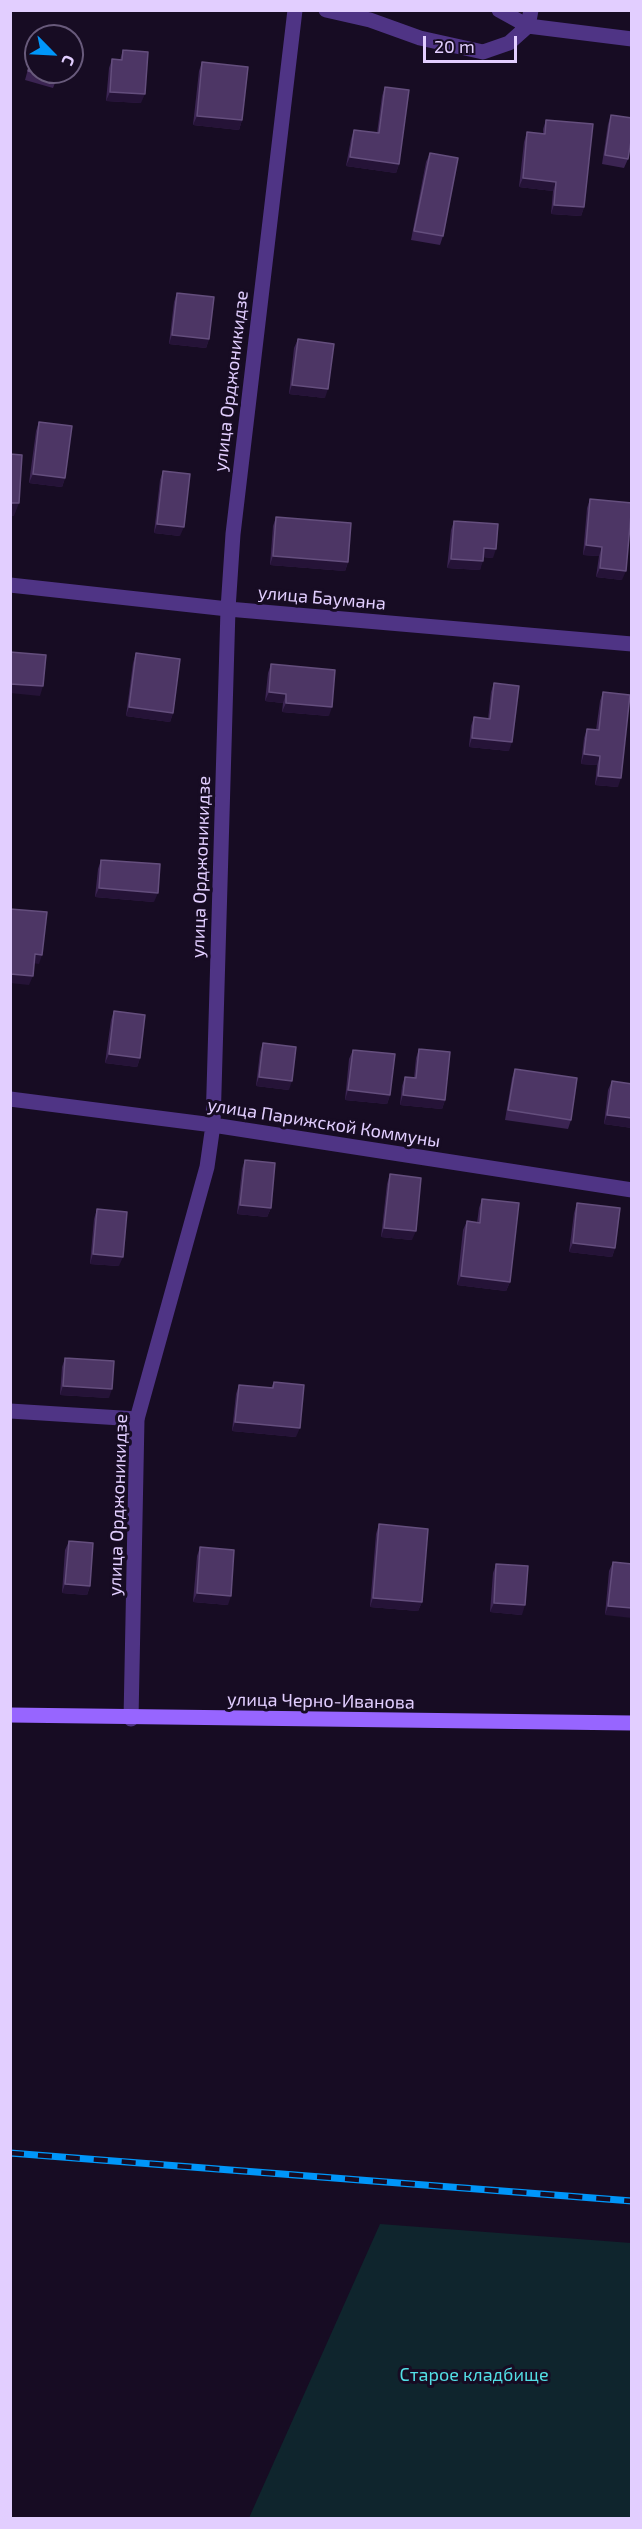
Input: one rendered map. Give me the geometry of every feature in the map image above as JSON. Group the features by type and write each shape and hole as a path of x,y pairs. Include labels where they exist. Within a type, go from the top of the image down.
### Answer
{"main road":[{"name":"улица Черно-Иванова","path":"10,1715 131,1719 632,1723"}],"street":[{"name":"улица Орджоникидзе","path":"131,1719 137,1419 207,1167 213,1125 228,609 233,534 295,10"},
{"path":"326,10 369,20 420,38 483,52 509,43 528,26 531,10"},
{"path":"499,10 528,26 632,39"},
{"name":"улица Баумана","path":"10,585 228,609 632,644"},
{"name":"улица Парижской Коммуны","path":"10,1099 213,1125 632,1190"},
{"path":"10,1411 137,1419"}],"green space":[{"name":"Старое кладбище","path":"380,2224 631,2243 631,2518 249,2518"}],"building":[{"path":"123,50 148,52 145,94 110,92 112,59 122,60"},
{"path":"202,62 248,67 242,120 197,116"},
{"path":"385,87 409,90 399,164 350,157 354,130 379,133"},
{"path":"611,115 632,118 628,159 605,155"},
{"path":"546,120 593,124 584,207 554,205 556,182 523,178 527,132 545,134"},
{"path":"430,153 458,158 443,236 414,231"},
{"path":"177,293 214,297 209,339 172,335"},
{"path":"298,339 334,344 328,389 292,385"},
{"path":"39,422 72,426 65,478 33,474"},
{"path":"10,454 22,455 19,503 10,503"},
{"path":"163,471 190,474 184,527 157,524"},
{"path":"590,499 632,503 626,571 600,568 602,547 586,545"},
{"path":"276,517 351,523 348,562 273,556"},
{"path":"454,521 498,524 496,549 484,548 483,561 451,559"},
{"path":"10,652 46,655 43,686 10,684"},
{"path":"136,653 180,659 173,713 129,707"},
{"path":"271,664 335,670 332,707 286,703 286,694 269,692"},
{"path":"494,683 519,686 512,742 472,738 474,717 490,719"},
{"path":"603,692 630,695 621,778 598,776 600,756 584,754 587,729 599,730"},
{"path":"101,860 160,864 158,893 99,888"},
{"path":"10,909 47,912 42,955 35,954 33,976 10,974"},
{"path":"114,1011 145,1015 140,1058 109,1054"},
{"path":"263,1043 296,1047 292,1081 259,1077"},
{"path":"419,1049 450,1052 445,1100 403,1095 405,1077 416,1078"},
{"path":"353,1050 395,1054 390,1095 348,1090"},
{"path":"515,1069 577,1078 571,1120 508,1110"},
{"path":"612,1081 632,1084 632,1118 607,1115"},
{"path":"245,1160 275,1163 271,1208 240,1205"},
{"path":"390,1174 421,1178 416,1231 384,1228"},
{"path":"482,1199 519,1203 510,1282 461,1276 467,1221 480,1223"},
{"path":"577,1203 620,1208 615,1248 573,1243"},
{"path":"97,1209 127,1212 123,1257 93,1254"},
{"path":"65,1358 114,1361 112,1389 63,1386"},
{"path":"274,1382 304,1385 300,1428 235,1422 239,1385 273,1388"},
{"path":"379,1524 428,1529 422,1602 373,1598"},
{"path":"69,1541 93,1543 90,1586 65,1584"},
{"path":"200,1547 234,1550 231,1596 197,1593"},
{"path":"613,1562 632,1564 632,1608 608,1606"},
{"path":"496,1564 528,1566 525,1605 494,1603"}],"railway":[{"path":"10,2153 632,2201"}]}
